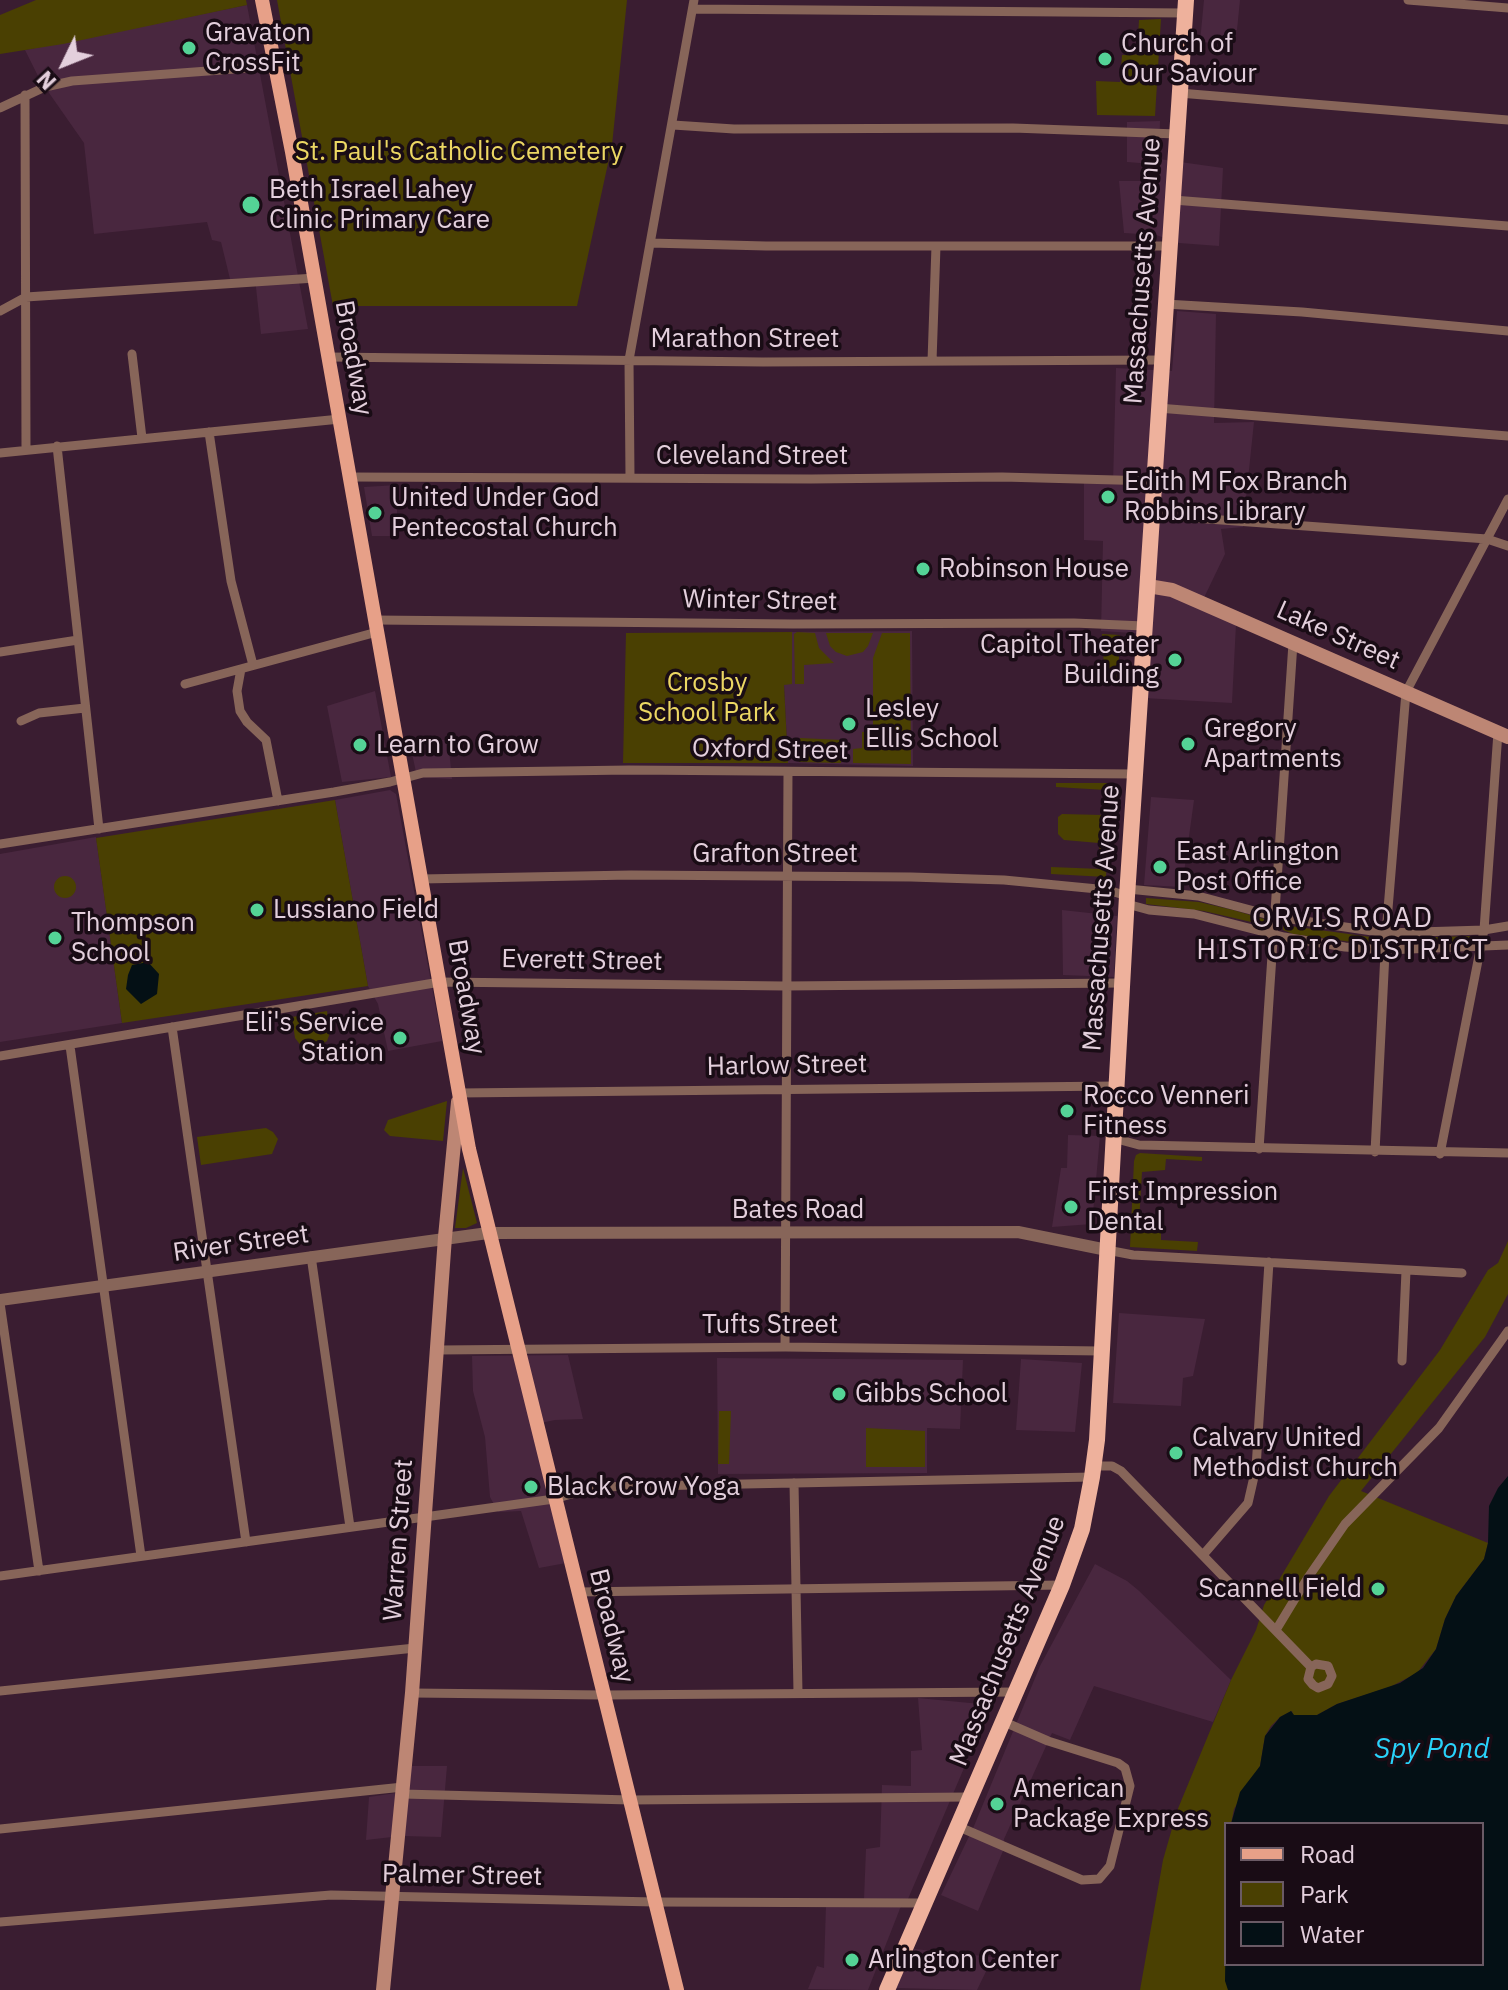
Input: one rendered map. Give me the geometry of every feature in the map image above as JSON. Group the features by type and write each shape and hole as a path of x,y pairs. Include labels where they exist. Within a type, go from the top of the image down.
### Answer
{"highway":[{"name":"Massachusetts Avenue","path":"887,1990 1062,1585 1082,1529 1093,1471 1185,7"}],"main road":[{"name":"Broadway","path":"262,0 315,278 459,1093 488,1233 677,1990"},
{"name":"Lake Street","path":"1148,586 1172,590 1503,734"},
{"name":"Warren Street","path":"383,1990 412,1693 445,1237 459,1093"}],"street":[{"path":"1408,0 1508,8"},
{"path":"630,477 629,360 693,4 1185,7"},
{"path":"0,108 45,87 72,81 276,66"},
{"path":"1179,93 1508,120"},
{"path":"25,95 26,449"},
{"path":"673,125 734,129 1013,128 1177,134"},
{"path":"1173,200 1508,226"},
{"path":"650,243 1169,246"},
{"path":"932,361 936,246"},
{"path":"0,311 26,297 315,278"},
{"path":"1165,304 1302,312 1508,331"},
{"path":"132,354 142,438"},
{"name":"Marathon Street","path":"329,357 1161,360"},
{"path":"1158,408 1508,436"},
{"path":"0,453 340,419"},
{"path":"209,432 233,594 253,665"},
{"path":"57,446 99,829"},
{"name":"Cleveland Street","path":"350,477 1002,477 1154,481"},
{"path":"1375,1152 1386,933 1406,692 1508,499"},
{"path":"1152,515 1487,539 1508,546"},
{"name":"Winter Street","path":"185,684 376,626 1074,623 1144,626"},
{"path":"0,652 78,640"},
{"path":"1259,1149 1277,917 1282,777 1293,643"},
{"path":"241,669 237,691 240,711 266,740 278,801"},
{"path":"21,721 39,713 85,708"},
{"path":"1440,1154 1484,930 1503,734"},
{"path":"785,1347 788,772"},
{"name":"Oxford Street","path":"0,844 278,801 390,782 423,773 1136,774"},
{"name":"Grafton Street","path":"421,879 787,876 1004,880 1108,890 1127,896"},
{"path":"1127,896 1198,896 1277,917 1386,933 1484,930 1508,926"},
{"path":"1127,896 1149,910 1194,914 1345,947 1386,950 1508,945"},
{"name":"Everett Street","path":"0,1056 440,982 785,986 1122,983"},
{"path":"172,1027 246,1542"},
{"path":"70,1046 141,1556"},
{"name":"Harlow Street","path":"459,1093 1116,1086"},
{"path":"1113,1138 1139,1145 1440,1154 1508,1153"},
{"name":"Bates Road","path":"488,1233 1018,1232 1107,1250"},
{"name":"River Street","path":"0,1302 488,1233"},
{"path":"1107,1250 1133,1255 1462,1273"},
{"path":"311,1256 350,1527"},
{"path":"1203,1555 1248,1503 1256,1468 1269,1262"},
{"path":"1402,1361 1406,1271"},
{"path":"0,1302 39,1571"},
{"path":"1276,1630 1345,1524 1439,1428 1508,1331"},
{"name":"Tufts Street","path":"439,1350 785,1347 1101,1351"},
{"path":"0,1576 554,1499 596,1487 1093,1471 1112,1466 1121,1471 1311,1667"},
{"path":"794,1483 798,1693"},
{"path":"578,1592 1062,1585"},
{"path":"0,1691 415,1648"},
{"path":"412,1693 1015,1692"},
{"path":"957,1825 1082,1880 1099,1879 1110,1866 1130,1786 1125,1768 1002,1721"},
{"path":"0,1829 403,1791 630,1800 969,1797"},
{"name":"Palmer Street","path":"0,1922 312,1896 924,1903"}],"shaded area":[{"path":"1204,0 1240,0 1237,30 1231,30 1230,44 1200,42"},
{"path":"247,5 308,329 261,334 255,278 230,279 221,242 212,240 207,222 94,234 84,143 40,80 25,50"},
{"path":"1160,121 1159,159 1223,168 1219,246 1179,243 1156,235 1124,233 1119,181 1151,181 1152,164 1127,162 1127,122"},
{"path":"1177,311 1216,314 1214,423 1254,422 1243,527 1221,529 1225,554 1200,606 1236,624 1232,703 1144,698 1148,634 1101,631 1103,541 1084,540 1084,483 1113,484 1116,368 1172,371"},
{"path":"398,485 396,536 372,536 364,487"},
{"name":"Lesley Ellis School","path":"912,631 913,766 788,763 784,684 792,683 792,632"},
{"name":"Learn to Grow","path":"375,691 391,777 342,782 327,706"},
{"path":"409,739 448,740 452,779 417,777"},
{"path":"390,790 396,794 442,1041 388,1051 378,1004 368,986 335,800"},
{"path":"1151,797 1194,800 1182,887 1144,885"},
{"name":"Thompson School","path":"96,837 122,1023 0,1042 0,854"},
{"path":"1062,910 1117,916 1114,977 1063,975"},
{"path":"1068,1135 1100,1136 1092,1224 1052,1227 1061,1168 1067,1168"},
{"path":"1119,1313 1205,1319 1193,1376 1183,1378 1181,1406 1113,1403"},
{"path":"568,1355 583,1419 531,1425 566,1563 539,1568 521,1511 498,1512 490,1497 485,1437 473,1391 472,1356"},
{"name":"Gibbs School","path":"717,1358 963,1360 960,1429 927,1428 927,1473 718,1474"},
{"path":"1021,1359 1082,1363 1075,1432 1016,1430"},
{"path":"1095,1564 1138,1590 1231,1680 1213,1722 1094,1686 1070,1740 1052,1733 1004,1839 1003,1851 978,1911 941,1895 974,1826 1040,1666"},
{"path":"918,1698 991,1705 908,1899 864,1899 866,1849 880,1847 882,1785 911,1786 911,1751 922,1750"},
{"path":"410,1766 447,1766 441,1837 403,1836"},
{"path":"396,1793 392,1837 366,1840 369,1797"},
{"path":"826,1905 901,1906 868,1990 808,1989 817,1966 824,1968"},
{"path":"914,1949 993,1957 977,1990 896,1988"}],"green space":[{"path":"36,0 246,0 247,5 63,44 0,54 0,15"},
{"name":"St. Paul's Catholic Cemetery","path":"277,0 627,0 612,145 577,306 333,306"},
{"path":"1161,19 1155,116 1097,115 1096,81 1120,82 1122,55 1149,54 1148,37 1138,37 1139,20"},
{"name":"Crosby School Park","path":"792,632 792,684 784,685 788,763 623,763 626,633"},
{"path":"815,633 819,648 834,663 804,665 804,684 795,684 794,634"},
{"path":"826,633 873,633 863,652 847,656 830,646"},
{"path":"882,633 910,633 911,764 853,763 853,749 862,748 862,732 873,731 873,658"},
{"path":"1102,634 1120,635 1118,679 1104,680 1107,668 1104,667"},
{"path":"800,738 842,740 841,763 799,762"},
{"path":"1056,783 1111,783 1106,877 1051,874 1051,867 1101,869 1099,843 1064,840 1058,834 1058,817 1062,814 1103,815 1106,790 1056,787"},
{"path":"335,800 368,986 122,1023 96,838"},
{"path":"61,876 69,876 76,887 69,898 61,898 54,891 54,883"},
{"path":"1146,898 1199,902 1264,919 1264,925 1204,911 1146,904"},
{"path":"1283,925 1378,938 1377,942 1359,943 1293,934 1283,930"},
{"path":"1477,936 1477,943 1395,944 1393,941 1396,938"},
{"path":"327,1011 330,1033 327,1041 315,1049 302,1047 295,1038 292,1017"},
{"path":"447,1101 443,1141 390,1136 384,1130 388,1120"},
{"path":"266,1128 278,1139 272,1154 201,1165 197,1137"},
{"path":"1140,1153 1202,1157 1202,1161 1166,1159 1165,1170 1142,1172 1139,1222 1161,1227 1161,1240 1198,1242 1197,1251 1130,1247 1134,1161"},
{"path":"463,1168 477,1223 466,1228 455,1228"},
{"path":"1508,1241 1508,1294 1485,1337 1361,1491 1488,1543 1484,1559 1456,1596 1436,1649 1417,1673 1390,1687 1337,1704 1317,1715 1293,1715 1292,1711 1280,1717 1265,1736 1260,1766 1234,1809 1231,1822 1224,1822 1224,1966 1228,1990 1140,1990 1163,1860 1177,1811 1264,1605 1329,1496 1440,1350 1488,1270 1498,1263"},
{"path":"719,1411 731,1411 729,1464 718,1464"},
{"path":"866,1428 925,1431 925,1467 866,1467"}],"water":[{"path":"148,962 159,974 157,994 141,1004 126,989 128,975 132,965"},
{"name":"Spy Pond","path":"1508,1476 1508,1990 1228,1990 1225,1966 1484,1966 1484,1822 1232,1822 1240,1792 1260,1766 1265,1736 1280,1717 1291,1711 1294,1715 1317,1715 1337,1704 1400,1683 1423,1668 1436,1649 1456,1596 1484,1559 1488,1543 1489,1506"}],"place":[{"name":"Gravaton CrossFit","path":"189,48"},
{"name":"Church of Our Saviour","path":"1105,59"},
{"name":"Beth Israel Lahey Clinic Primary Care","path":"251,205"},
{"name":"Edith M Fox Branch Robbins Library","path":"1108,497"},
{"name":"United Under God Pentecostal Church","path":"375,513"},
{"name":"Robinson House","path":"923,569"},
{"name":"Capitol Theater Building","path":"1175,660"},
{"name":"Lesley Ellis School","path":"849,724"},
{"name":"Gregory Apartments","path":"1188,744"},
{"name":"Learn to Grow","path":"360,745"},
{"name":"East Arlington Post Office","path":"1160,867"},
{"name":"Lussiano Field","path":"257,910"},
{"name":"Thompson School","path":"55,938"},
{"name":"Eli's Service Station","path":"400,1038"},
{"name":"Rocco Venneri Fitness","path":"1067,1111"},
{"name":"First Impression Dental","path":"1071,1207"},
{"name":"Gibbs School","path":"839,1394"},
{"name":"Calvary United Methodist Church","path":"1176,1453"},
{"name":"Black Crow Yoga","path":"531,1487"},
{"name":"Scannell Field","path":"1378,1589"},
{"name":"American Package Express","path":"997,1804"},
{"name":"Arlington Center","path":"852,1960"}],"district":[{"name":"ORVIS ROAD HISTORIC DISTRICT","path":"1343,935"}]}
